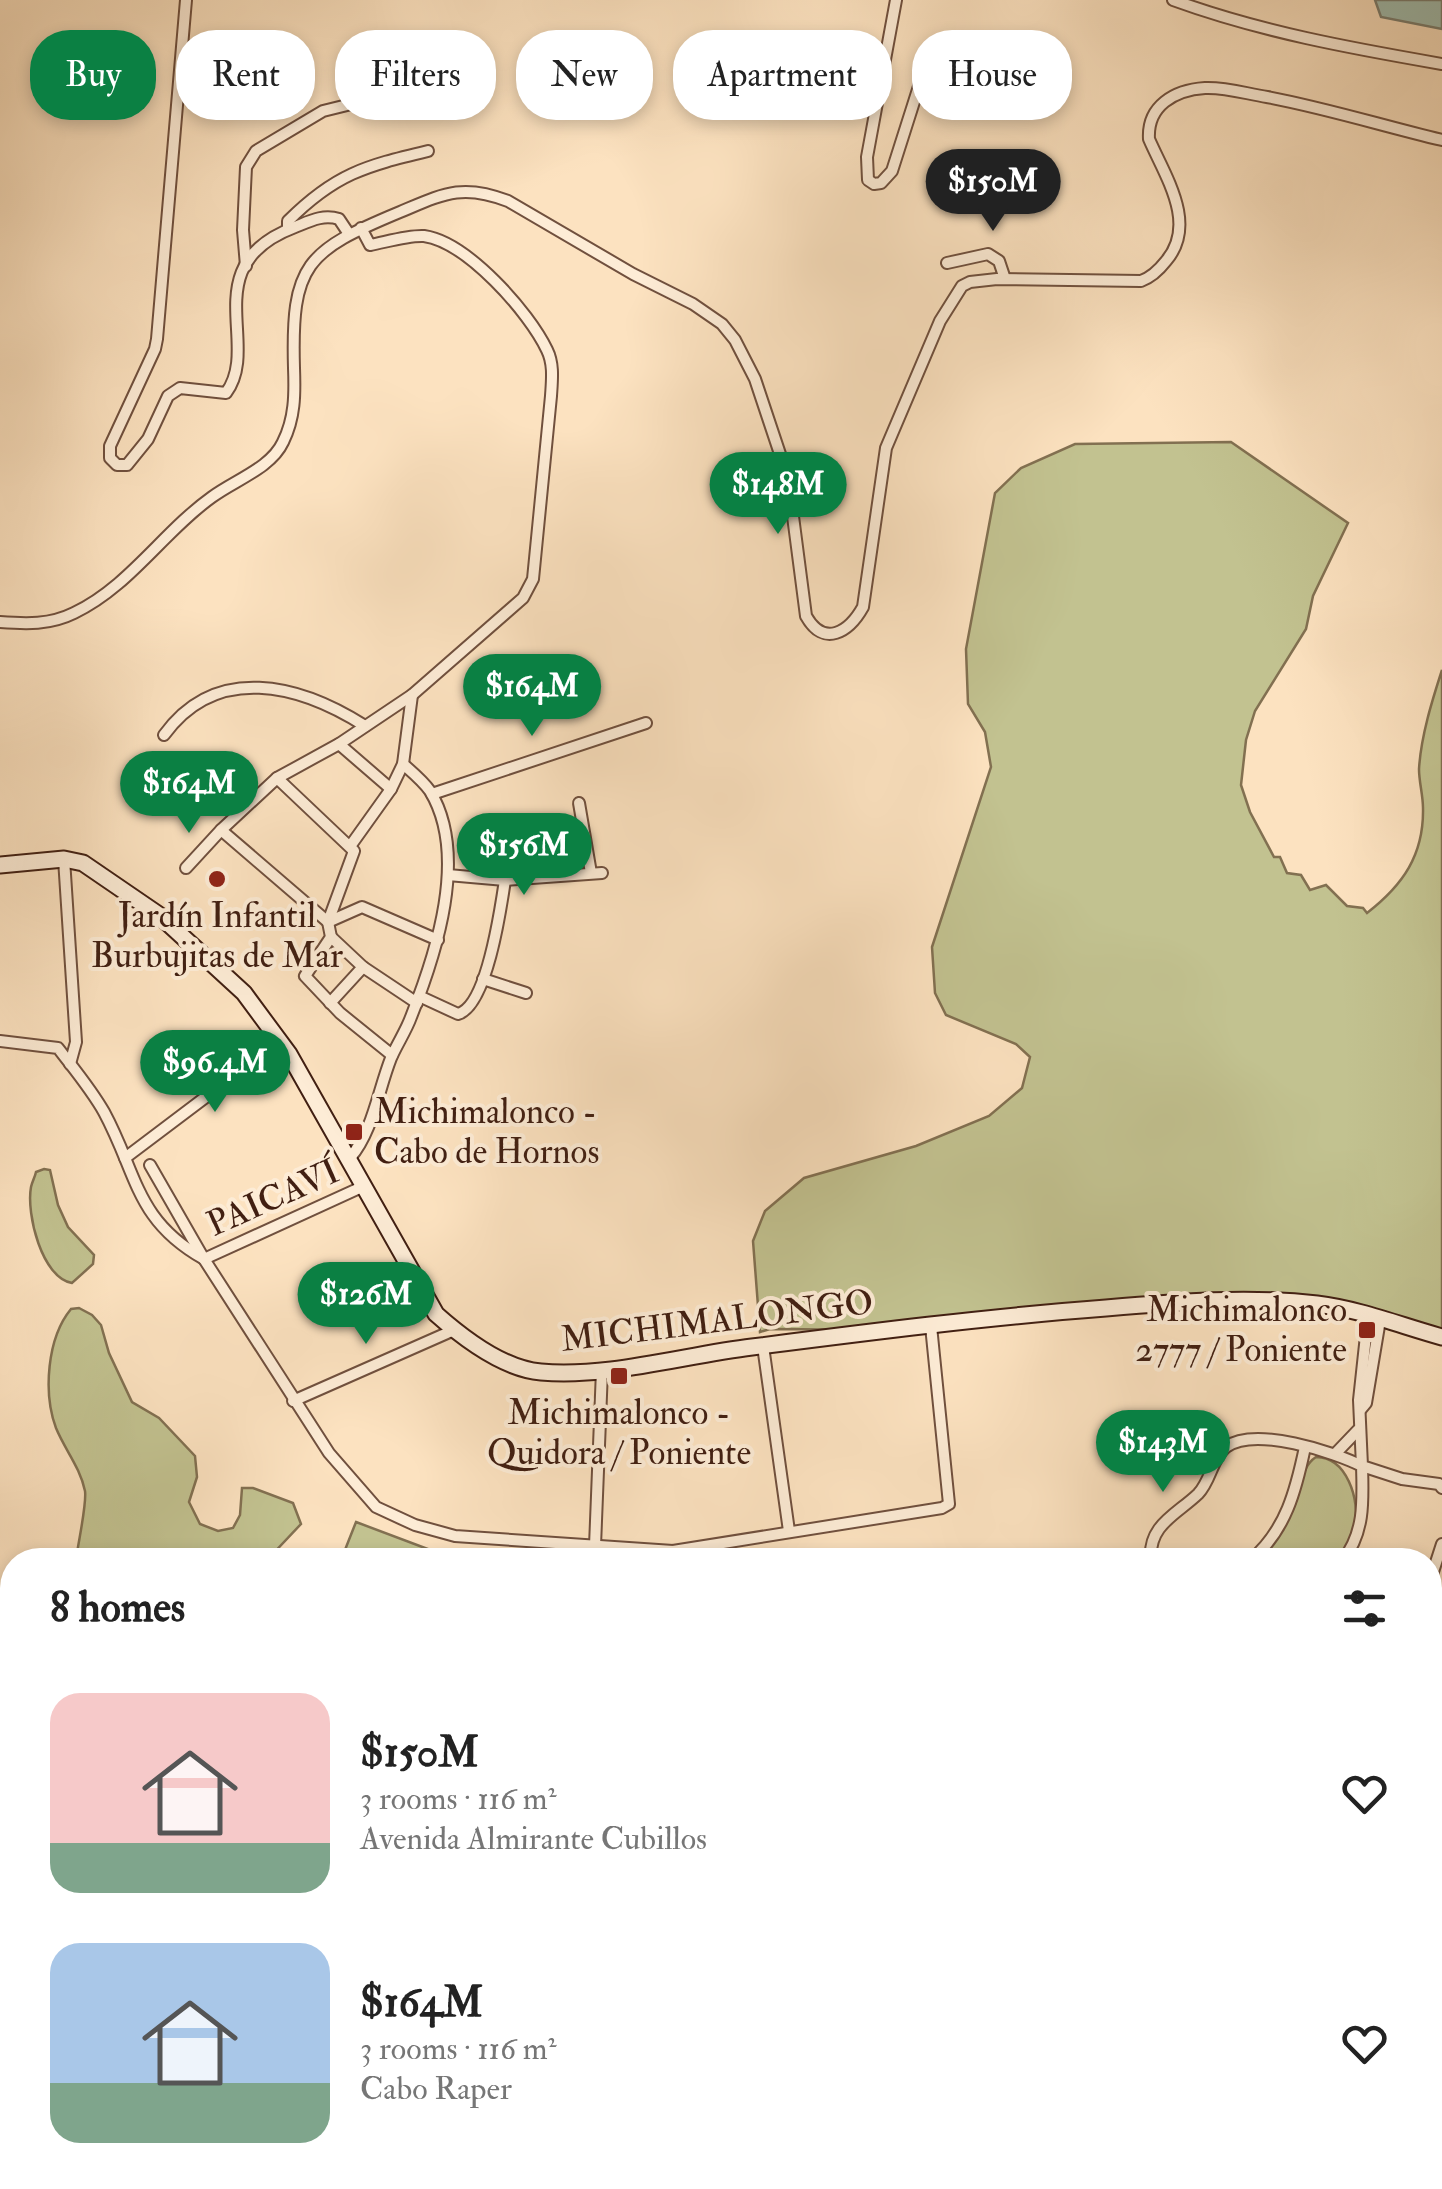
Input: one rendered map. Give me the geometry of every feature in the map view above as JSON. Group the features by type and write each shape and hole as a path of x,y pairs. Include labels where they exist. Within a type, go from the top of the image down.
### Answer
{"main road":[{"path":"0,865 64,859"},
{"name":"MICHIMALONGO","path":"64,859 83,863 158,914 244,993 280,1041 350,1158 436,1314 490,1352 533,1371 602,1370 1026,1313 1183,1301 1320,1304 1442,1336"}],"street":[{"path":"186,0 155,349 110,446 110,458 116,465 128,465 148,439 168,396 180,388 226,393 232,385 238,361 234,302 246,266 260,248 288,230 329,216 339,220 350,234"},
{"path":"896,0 867,157 868,180 874,184 882,183 892,170 912,108"},
{"path":"1172,0 1305,40 1442,64"},
{"path":"0,622 45,623 70,616 99,600 121,583 178,524 277,453 291,423 295,401 292,325 298,292 312,261 361,228 450,192 491,194 508,201 722,324 745,357 777,443 795,509 806,616 813,628 824,634 839,632 850,626 863,607 886,448 940,321 962,286 1005,278 1141,281 1170,257 1180,228 1175,198 1149,139 1148,126 1157,107 1184,93 1207,88 1232,90 1342,113 1442,140"},
{"path":"246,266 244,190 249,159 271,141 335,108"},
{"path":"288,230 288,221 297,212 318,192 345,175 428,150"},
{"path":"186,868 220,830 277,778 339,744 412,695 524,598 533,579 551,396 548,351 528,320 479,265 448,244 422,236 370,245 361,228"},
{"path":"947,262 988,254 999,260 1005,278"},
{"path":"164,735 193,704 242,686 318,700 365,726"},
{"path":"351,845 391,789 402,764 412,695"},
{"path":"432,794 646,723"},
{"path":"339,744 391,789"},
{"path":"350,1158 368,1126 392,1055 418,999 438,940 448,875 443,830 432,794 402,764"},
{"path":"277,778 351,845 354,859 328,922 331,936 363,967 418,999 458,1014 465,1012 483,978 511,879 508,822"},
{"path":"448,875 511,879 596,873 579,803"},
{"path":"220,830 328,922"},
{"path":"64,859 76,1042 70,1064"},
{"path":"328,922 362,907 438,940"},
{"path":"331,936 305,976 330,1003 392,1055"},
{"path":"330,1003 363,967"},
{"path":"483,978 526,994"},
{"path":"0,1041 58,1048 99,1104 150,1214 204,1259"},
{"path":"125,1158 280,1041"},
{"path":"150,1165 293,1400 350,1480 376,1507 415,1525 456,1536 626,1548"},
{"name":"PAICAVÍ","path":"204,1259 364,1186"},
{"path":"1351,1548 1363,1512 1358,1430 1366,1402 1374,1318"},
{"path":"690,1548 949,1504 930,1326"},
{"path":"293,1400 454,1330"},
{"path":"762,1346 789,1531"},
{"path":"595,1546 602,1370"},
{"path":"1336,1452 1358,1430"},
{"path":"1153,1548 1156,1531 1164,1520 1206,1484 1227,1446 1242,1441 1270,1441 1336,1452 1362,1466 1402,1479 1439,1484 1442,1488"},
{"path":"1263,1548 1275,1535 1292,1502 1305,1446"}],"green space":[{"path":"1231,442 1348,523 1313,596 1306,629 1255,711 1246,740 1241,785 1250,812 1274,857 1280,857 1287,873 1301,875 1310,890 1326,885 1347,906 1363,908 1367,913 1409,868 1422,825 1422,744 1442,670 1442,1337 1320,1304 1263,1301 889,1330 760,1332 753,1241 765,1211 804,1178 916,1146 989,1116 1022,1088 1030,1057 1016,1044 946,1015 935,993 932,947 991,767 985,732 968,704 966,649 995,493 1021,468 1075,444"},
{"path":"50,1170 68,1227 94,1255 93,1264 72,1283 52,1270 34,1228 31,1187 36,1172"},
{"path":"79,1308 101,1325 109,1353 132,1402 159,1418 195,1456 197,1477 189,1502 200,1524 218,1531 233,1528 240,1515 242,1488 253,1488 293,1503 301,1524 278,1548 78,1548 85,1491 56,1428 49,1399 52,1350 71,1309"},
{"path":"1316,1457 1327,1459 1336,1464 1349,1482 1356,1516 1350,1540 1344,1548 1268,1548 1287,1522"},
{"path":"356,1522 425,1548 346,1548"}],"shaded area":[{"path":"1375,0 1442,0 1442,29 1381,17"}],"place":[{"name":"Jardín Infantil Burbujitas de Mar","path":"217,879"},
{"name":"Michimalonco - Cabo de Hornos","path":"354,1132"},
{"name":"Michimalonco 2777 / Poniente","path":"1367,1330"},
{"name":"Michimalonco - Quidora / Poniente","path":"619,1376"}]}
